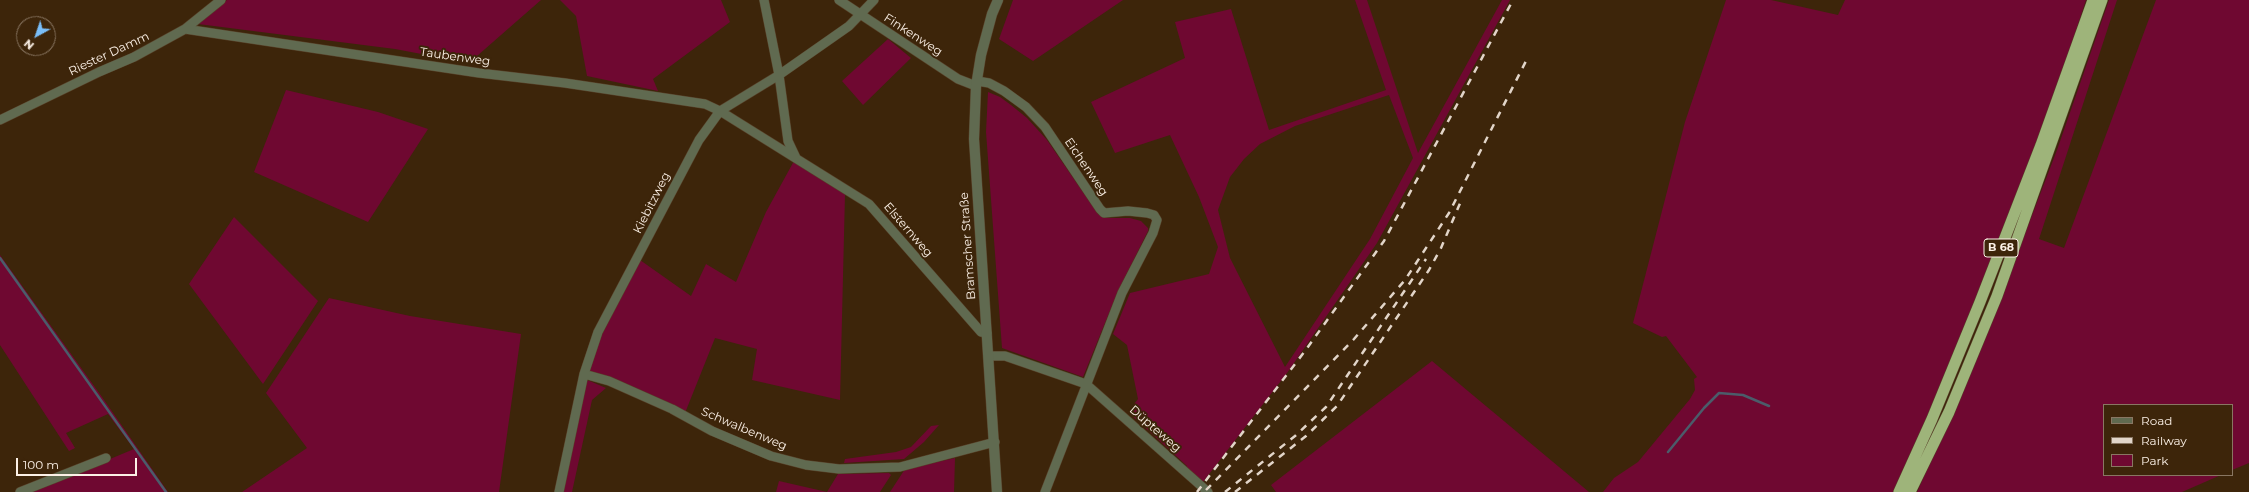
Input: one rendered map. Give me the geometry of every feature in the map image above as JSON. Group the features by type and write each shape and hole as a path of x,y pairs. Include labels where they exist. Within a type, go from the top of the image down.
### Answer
{"highway":[{"name":"B 68","path":"1899,492 1932,419 1980,302 2041,145 2093,0"},
{"name":"B 68","path":"1910,492 1949,412 1997,296 2102,0"}],"street":[{"name":"Riester Damm","path":"0,120 99,72 134,57 185,29 221,0"},
{"path":"764,0 779,75 788,141 796,158"},
{"name":"Finkenweg","path":"839,0 958,79 977,84"},
{"name":"Kiebitzweg","path":"559,492 584,374 598,332 699,140 720,111 779,75 849,26 861,16 874,0"},
{"name":"Bramscher Straße","path":"997,492 995,442 974,139 977,84 981,55 992,14 998,0"},
{"name":"Taubenweg","path":"185,29 479,73 565,83 705,104 720,111"},
{"name":"Eichenweg","path":"977,84 989,83 1004,91 1026,107 1045,127 1104,213 1128,211 1147,213 1154,215 1157,220 1157,225 1122,293 1045,492"},
{"name":"Elsternweg","path":"720,111 869,204 981,332 987,332"},
{"path":"989,356 1005,356 1086,384"},
{"name":"Schwalbenweg","path":"584,374 609,382 672,409 712,431 771,456 806,465 839,469 900,467 995,442"},
{"name":"Düpteweg","path":"1086,384 1208,492"},
{"path":"20,492 106,458"}],"green space":[{"path":"227,0 541,0 469,63 395,49 198,24"},
{"path":"560,0 721,0 730,22 653,79 658,91 587,76 576,16"},
{"path":"1013,0 1123,0 1033,61 999,39"},
{"path":"1355,0 1367,0 1418,153 1502,0 1510,0 1377,243 1287,373 1203,482 1185,468 1187,466 1128,412 1138,399 1127,345 1113,334 1130,293 1209,274 1218,247 1199,197 1170,135 1115,153 1091,102 1185,58 1175,22 1231,9 1269,130 1386,90","holes":["1389,95 1413,158 1370,239 1285,367 1230,258 1218,210 1230,177 1244,159 1260,144 1295,126"]},
{"path":"1726,0 1771,0 1838,15 1845,0 2086,0 2054,97 2005,229 1921,434 1893,492 1603,492 1614,478 1638,462 1690,399 1695,390 1694,379 1697,377 1666,336 1662,337 1633,323 1685,122"},
{"path":"2109,0 2117,0 2039,239 2064,248 2156,0 2249,0 2249,463 2233,470 2233,404 2103,404 2103,476 2219,476 2182,492 1917,492 1979,354 2057,150"},
{"path":"888,39 911,58 863,105 842,81"},
{"path":"286,90 378,112 428,129 368,222 254,172"},
{"path":"988,92 1000,97 1027,118 1047,140 1098,214 1107,218 1130,218 1141,221 1148,228 1148,231 1118,291 1083,377 1002,348 986,132"},
{"path":"794,161 845,194 840,400 752,380 757,349 715,338 685,413 587,372 600,338 640,260 691,296 706,264 736,282 766,212"},
{"path":"234,217 318,301 263,384 189,284"},
{"path":"0,255 168,492 31,492 134,449 108,414 66,433 75,448 69,451 0,345"},
{"path":"329,298 410,316 521,334 499,492 242,492 307,448 266,393"},
{"path":"1432,361 1589,492 1276,492 1271,485"},
{"path":"585,379 606,388 592,400 572,492 561,492"},
{"path":"939,425 924,442 904,459 844,463 845,459 896,452 911,447 931,426"},
{"path":"955,458 954,492 890,492 905,469"},
{"path":"889,473 891,475 880,492 827,492 838,474"},
{"path":"779,481 827,492 776,492"}],"waterway":[{"path":"0,258 166,492"},
{"path":"1668,452 1704,408 1719,393 1743,395 1769,406"}],"railway":[{"path":"1197,492 1305,351 1384,241 1513,0"},
{"path":"1206,490 1354,339 1405,280 1449,213 1526,61"},
{"path":"1235,492 1306,436 1337,406 1429,270 1441,248 1461,201"},
{"path":"1225,492 1295,436 1326,407 1426,259"}]}
